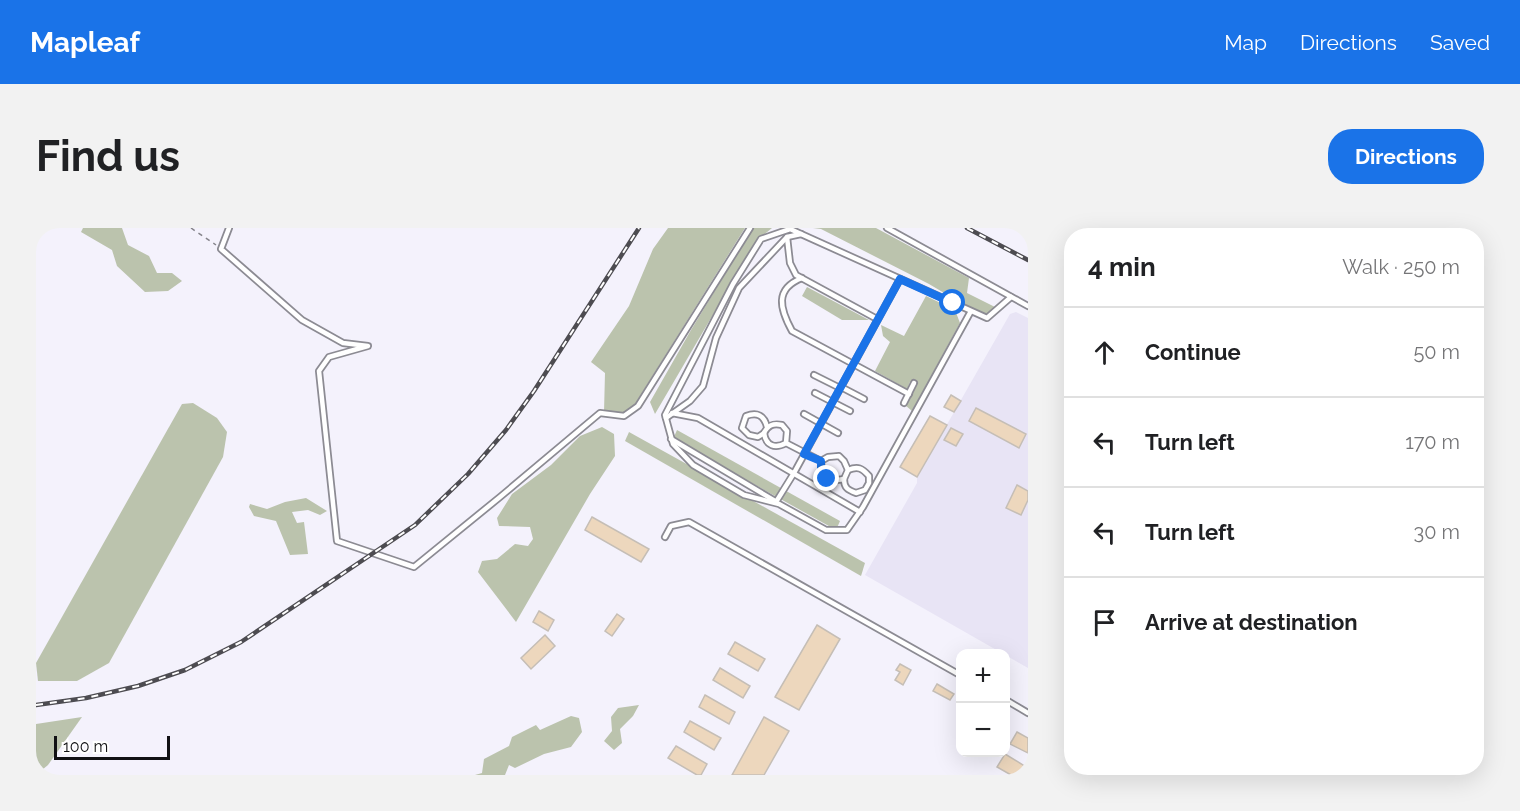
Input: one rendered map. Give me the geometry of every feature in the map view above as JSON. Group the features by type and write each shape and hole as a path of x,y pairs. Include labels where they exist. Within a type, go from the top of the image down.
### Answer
{"lane":[{"path":"229,228 221,249 302,320 343,343 368,346 329,357 319,371 337,541 414,567 600,413 624,416 638,406 750,228"},
{"path":"887,228 1028,306"},
{"path":"777,503 744,495 693,465 673,444 665,415 733,284 761,239 790,229 987,318 1011,297"},
{"path":"666,418 690,401 703,386 716,338 739,288 787,237 801,234"},
{"path":"787,237 790,263 796,275 877,319"},
{"path":"802,278 790,283 782,297 783,314 792,331 909,394"},
{"path":"777,503 900,279"},
{"path":"671,440 826,530 847,530 860,512 971,311"},
{"path":"814,375 864,399"},
{"path":"904,403 915,383"},
{"path":"816,393 850,411"},
{"path":"672,413 698,418 860,512"},
{"path":"767,427 760,415 753,413 746,416 742,428 749,435 758,437 774,423 782,425 787,430 786,443"},
{"path":"804,414 838,433"},
{"path":"764,433 765,441 770,446 779,447 786,443"},
{"path":"786,443 821,461"},
{"path":"821,461 828,457 839,456 848,470"},
{"path":"821,461 821,471 827,479 833,481 844,478"},
{"path":"856,467 863,469 869,476 869,483 865,490 856,493 847,489 844,478 848,470 856,467"},
{"path":"665,537 671,526 689,522 956,673"},
{"path":"1010,703 1028,713"}],"path":[{"path":"191,228 221,249"}],"shaded area":[{"path":"1016,312 1028,318 1028,668 1010,658 1010,649 995,649 865,575 917,483 917,477 1010,314"}],"green space":[{"path":"83,228 122,228 128,245 149,256 157,273 172,273 182,281 168,291 145,292 117,266 112,250 81,232"},
{"path":"668,228 745,228 630,412 613,416 604,412 605,373 591,362 629,306 653,249"},
{"path":"753,228 772,228 756,241 655,414 650,402"},
{"path":"813,228 876,228 969,278 967,293 997,308 983,316 929,284 821,229"},
{"path":"807,287 869,320 842,320 802,296"},
{"path":"926,296 955,310 960,323 912,411 905,405 916,385 910,382 907,389 875,371 890,342 883,336 881,325 904,336"},
{"path":"193,403 217,418 227,432 223,457 109,663 77,681 38,681 36,663 182,404"},
{"path":"602,427 614,434 615,456 590,494 516,622 478,572 482,561 497,559 515,544 528,546 533,539 530,527 499,526 497,518 512,494 551,465 580,436"},
{"path":"677,430 840,521 836,530 673,439"},
{"path":"629,432 865,563 861,576 625,441"},
{"path":"306,498 327,511 320,515 308,510 292,512 297,523 304,522 308,554 290,555 276,521 254,516 249,507 250,504 267,509 285,502"},
{"path":"639,705 633,716 620,729 622,743 614,750 604,741 612,731 611,717 618,708"},
{"path":"571,716 579,718 582,732 571,747 544,754 515,768 509,765 505,775 475,775 482,773 484,759 509,746 512,737 536,725 540,730"},
{"path":"82,717 48,765 36,775 36,724"}],"building":[{"path":"951,395 961,401 954,412 944,407"},
{"path":"976,408 1026,434 1019,448 969,421"},
{"path":"930,416 947,425 917,477 900,467"},
{"path":"951,428 963,434 956,446 944,440"},
{"path":"1017,485 1028,491 1028,500 1021,515 1006,508"},
{"path":"592,517 649,549 641,562 585,530"},
{"path":"539,611 554,620 548,631 533,622"},
{"path":"617,614 624,619 612,636 605,631"},
{"path":"817,625 840,639 799,710 775,697"},
{"path":"545,635 555,646 531,669 521,658"},
{"path":"735,642 765,659 758,671 728,654"},
{"path":"900,664 911,670 903,685 895,680 900,672 896,670"},
{"path":"720,668 750,686 743,698 713,680"},
{"path":"937,684 954,694 950,700 933,691"},
{"path":"705,695 735,712 729,724 699,707"},
{"path":"764,717 789,731 764,775 732,775"},
{"path":"690,721 721,738 714,750 684,732"},
{"path":"1017,732 1028,738 1028,753 1010,744"},
{"path":"676,746 707,764 701,775 697,775 668,758"},
{"path":"1003,757 1010,757 1028,768 1028,775 1011,775 997,767"}],"railway":[{"path":"36,705 86,698 138,686 185,670 241,642 415,525 468,474 506,430 534,391 639,228"},
{"path":"967,228 1028,260"}],"route":[{"path":"827,479 821,471 821,461 804,454 900,279 953,303"}]}
